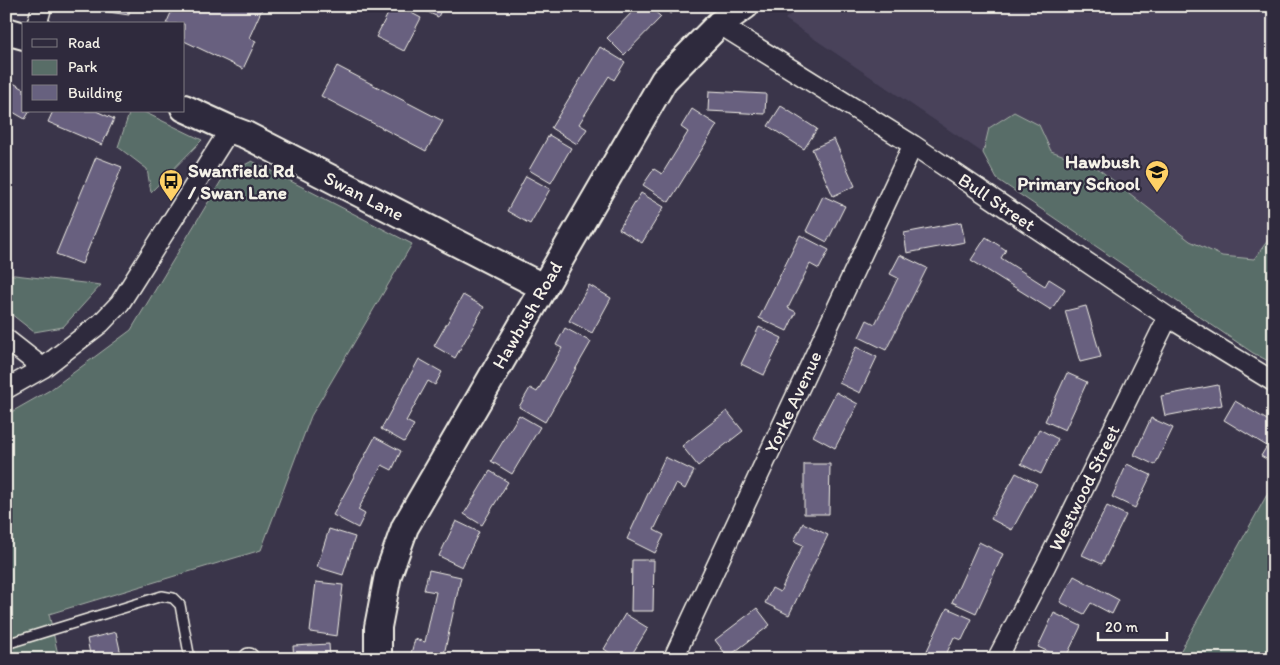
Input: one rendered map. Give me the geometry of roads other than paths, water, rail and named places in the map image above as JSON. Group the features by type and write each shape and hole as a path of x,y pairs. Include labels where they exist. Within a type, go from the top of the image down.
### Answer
{"street":[{"path":"38,22 42,6"},
{"name":"Hawbush Road","path":"378,659 378,627 388,575 405,527 664,80 719,24 745,6"},
{"name":"Bull Street","path":"719,24 913,145 1168,317 1274,382"},
{"path":"6,31 22,35"},
{"name":"Swan Lane","path":"185,108 255,140 544,287"},
{"path":"6,389 43,368 101,324 120,303 230,129"},
{"name":"Yorke Avenue","path":"673,659 913,145"},
{"name":"Westwood Street","path":"997,659 1046,565 1168,317"},
{"path":"6,339 43,368"}],"lane":[{"path":"6,644 162,596 173,598 180,605 190,659"}],"place":[{"name":"Hawbush Primary School","path":"1157,193"},
{"name":"Swanfield Rd / Swan Lane","path":"171,202"}]}
